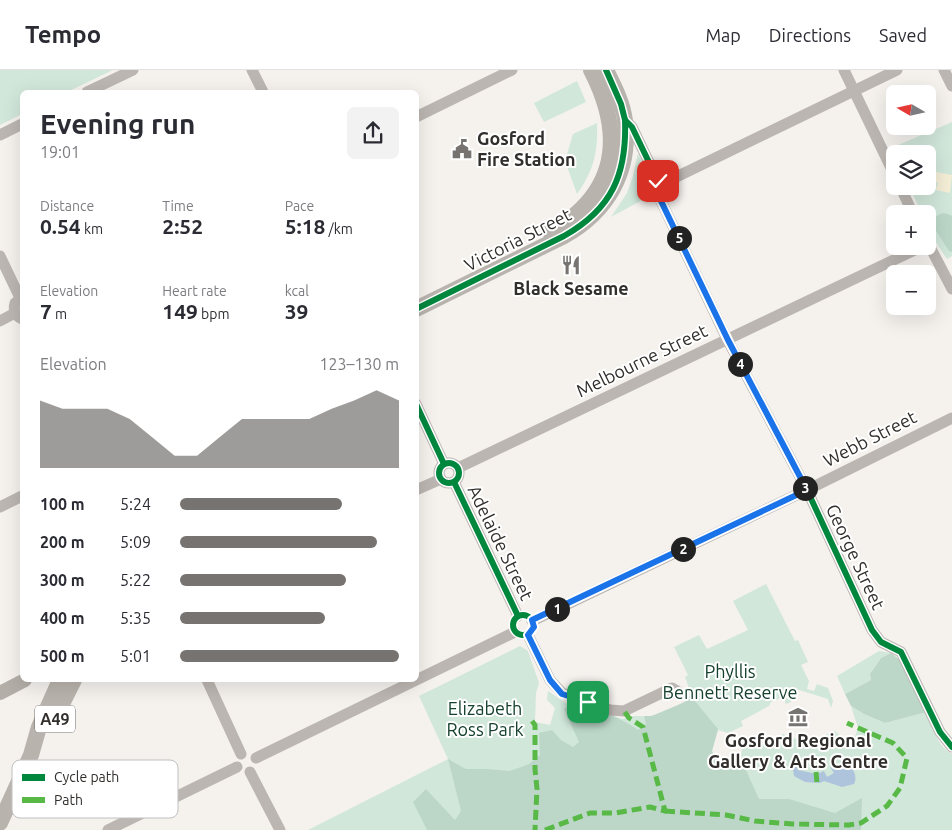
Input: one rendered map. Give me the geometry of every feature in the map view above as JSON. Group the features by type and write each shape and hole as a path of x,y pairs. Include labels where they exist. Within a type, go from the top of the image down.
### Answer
{"highway":[{"name":"George Street","path":"591,70 617,121"},
{"name":"George Street","path":"606,70 621,104 617,121"},
{"name":"Victoria Street","path":"419,296 548,233 575,216 597,189 605,173 610,155 611,139 617,121"},
{"name":"Victoria Street","path":"419,308 564,236 582,226 596,213 609,196 618,178 624,158 626,140 617,121"},
{"name":"A49","path":"32,755 38,727 59,682"},
{"name":"A49","path":"30,760 48,732 73,682"},
{"name":"A49","path":"0,823 12,798"}],"main road":[{"path":"0,693 22,682"}],"street":[{"path":"91,90 133,70"},
{"path":"252,70 262,90"},
{"path":"419,116 512,70"},
{"path":"844,70 886,157"},
{"path":"660,188 668,181 897,70"},
{"path":"944,70 952,86"},
{"name":"George Street","path":"617,121 632,127 658,181 660,199 728,340 807,490 872,630 881,642 901,652 940,732 952,747"},
{"path":"0,135 20,125"},
{"name":"Melbourne Street","path":"458,468 904,255"},
{"path":"935,255 951,281"},
{"path":"0,256 20,296"},
{"path":"0,320 19,316 15,303 20,299"},
{"path":"419,410 444,464"},
{"name":"Webb Street","path":"532,620 807,490 952,418"},
{"path":"451,462 458,468 459,474 454,482 445,482 441,478 439,472 444,464 451,462"},
{"path":"419,489 441,478"},
{"name":"Adelaide Street","path":"454,482 518,616"},
{"path":"0,507 20,497"},
{"path":"518,616 528,616 532,620 534,627 528,635 521,636 515,632 513,624 518,616"},
{"path":"419,679 515,632"},
{"path":"528,635 550,680 562,694 610,710 624,711 672,688 680,693"},
{"path":"208,682 241,754"},
{"path":"256,758 412,682"},
{"path":"248,753 256,758 255,768 250,772 244,773 237,767 237,758 241,754 248,753"},
{"path":"178,796 237,767"},
{"path":"250,772 280,830"},
{"path":"108,830 133,818"}],"green space":[{"path":"0,70 113,70 71,90 20,90 20,115 0,125"},
{"path":"577,81 586,102 544,122 534,103"},
{"path":"952,122 952,256 947,259 936,241 936,205 918,205 913,195 936,195 936,145 898,145 922,135 936,135 936,129"},
{"path":"597,123 597,143 594,160 577,194 565,161 573,134"},
{"path":"638,153 652,184 648,197 611,217 627,193"},
{"path":"942,213 952,216 952,252 949,251 936,231 936,216"},
{"path":"766,584 795,641 798,640 808,662 801,665 809,681 807,689 814,691 817,684 828,688 833,701 831,708 828,699 796,689 791,702 786,704 784,699 780,698 741,721 743,726 728,733 718,730 712,751 719,765 740,757 744,743 750,740 754,748 783,734 807,743 835,731 843,738 853,742 858,728 851,706 885,723 927,712 939,741 952,754 952,830 308,830 448,759 419,696 520,646 528,651 539,683 536,693 535,722 550,725 555,708 547,700 548,691 569,705 586,707 623,719 634,716 655,715 681,704 688,698 689,690 685,677 688,675 674,647 699,635 707,649 748,630 733,601"},
{"path":"879,651 891,653 881,658 870,674 871,680 845,694 837,676"},
{"path":"891,653 900,660 927,712 885,723 851,706 845,694 871,680 870,674 881,658"},
{"path":"690,695 718,729 712,751 719,765 740,757 759,799 789,799 835,813 862,798 861,830 427,830 413,802 426,789 455,820 461,811 448,759 466,769 510,771 529,764 540,755 539,733 552,730 561,740 573,747 579,742 564,709 569,705 605,713 622,720 638,730 646,724 644,716 652,716 685,702"}],"sand":[{"path":"936,172 952,175 950,193 936,190 938,183 936,182"}],"water":[{"path":"794,759 798,770 817,774 824,771 827,777 834,773 830,767 851,767 854,771 855,782 854,784 842,787 824,781 820,783 805,782 794,776 792,764"}],"marked path":[{"path":"545,830 590,813 615,813 650,807 665,811 643,727 629,718 624,711"},
{"path":"532,721 535,725 537,789 535,830"},
{"path":"665,811 726,815 755,821 792,824 849,825 861,823 887,806 900,788 907,758 893,743 847,723"},
{"path":"816,772 817,783"}],"cycle path":[{"path":"606,70 621,104 625,120 632,127 658,181 660,199 727,339 807,490 872,630 881,642 901,652 940,732 952,747"},
{"path":"419,308 564,236 594,214 605,202 619,173 623,157 625,120"},
{"path":"419,410 444,464"},
{"path":"449,463 456,466 459,473 456,480 449,483 442,480 439,473 442,466 449,463"},
{"path":"454,482 518,616"},
{"path":"523,615 530,618 533,625 530,632 523,635 516,632 513,625 516,618 523,615"}],"place":[{"name":"Gosford Fire Station","path":"462,149"},
{"name":"Black Sesame","path":"571,265"},
{"name":"Gosford Regional Gallery & Arts Centre","path":"798,717"}],"route":[{"path":"588,702 562,694 550,680 528,635 534,627 532,620 807,490 728,340 660,199 658,181"}],"park label":[{"name":"Phyllis Bennett Reserve","path":"730,682"},
{"name":"Elizabeth Ross Park","path":"485,719"}]}
